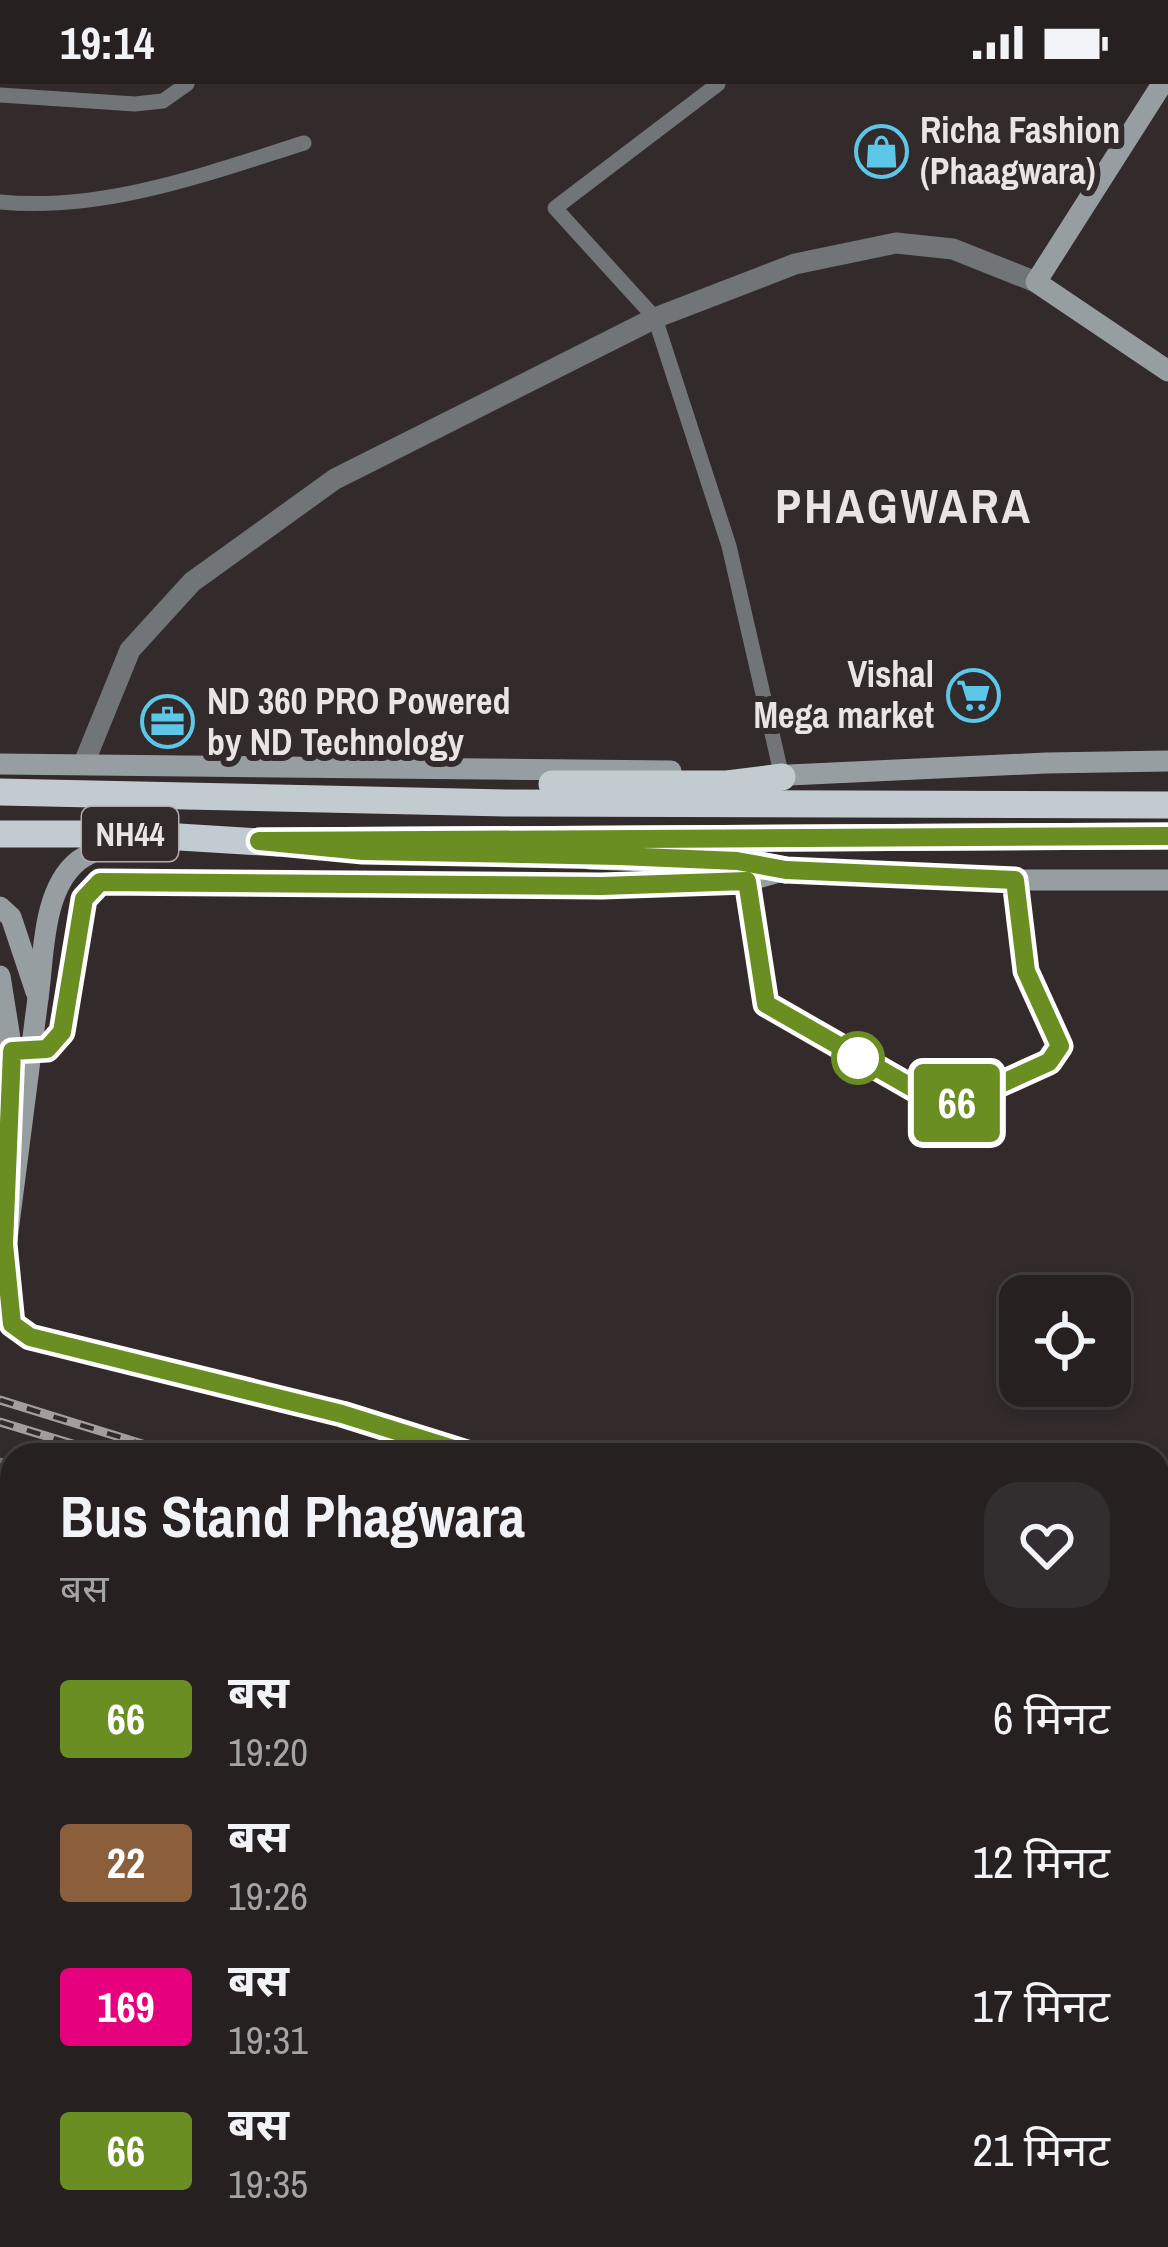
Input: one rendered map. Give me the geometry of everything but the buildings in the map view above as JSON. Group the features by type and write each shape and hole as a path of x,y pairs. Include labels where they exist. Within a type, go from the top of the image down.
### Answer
{"highway":[{"path":"273,799 414,784 727,784 782,778"},
{"name":"NH44","path":"0,792 273,799 1168,805"},
{"name":"NH44","path":"0,834 259,841 1168,836"},
{"path":"259,841 363,851 737,861 786,870"}],"main road":[{"path":"1162,84 1036,283 1168,371"},
{"path":"0,764 648,770 782,778 981,765 1168,761"},
{"path":"0,1294 53,898 79,860 131,835"},
{"path":"0,976 12,1051 47,1049 62,1032 84,899 100,882 602,886 747,881 786,870 1015,880 1168,880"},
{"path":"0,908 11,917 38,998"}],"street":[{"path":"0,95 135,104 163,101 187,84"},
{"path":"718,84 555,208 655,318 729,547 782,778"},
{"path":"0,202 85,202 164,186 304,143"},
{"path":"84,763 130,650 192,582 335,479 655,318 795,264 896,243 953,249 1036,283"},
{"path":"747,881 766,1004"},
{"path":"12,1051 4,1244 12,1324 30,1337 342,1414 435,1443"}],"lane":[{"path":"766,1004 944,1106 1049,1062 1060,1046 1026,971 1015,880"}],"railway":[{"path":"0,1400 139,1443"},
{"path":"0,1422 69,1443"}],"bus line":[{"name":"66","path":"435,1443 342,1414 30,1337 12,1324 4,1244 12,1051 47,1049 62,1032 84,899 100,882 602,886 747,881 766,1004 944,1106 1049,1062 1060,1046 1026,971 1015,880 786,870 737,861 363,851 259,841 1168,836"}],"place":[{"name":"Richa Fashion (Phaagwara)","path":"881,151"},
{"name":"Vishal Mega market","path":"973,695"},
{"name":"ND 360 PRO Powered by ND Technology","path":"168,722"}],"district":[{"name":"PHAGWARA","path":"904,506"}]}
